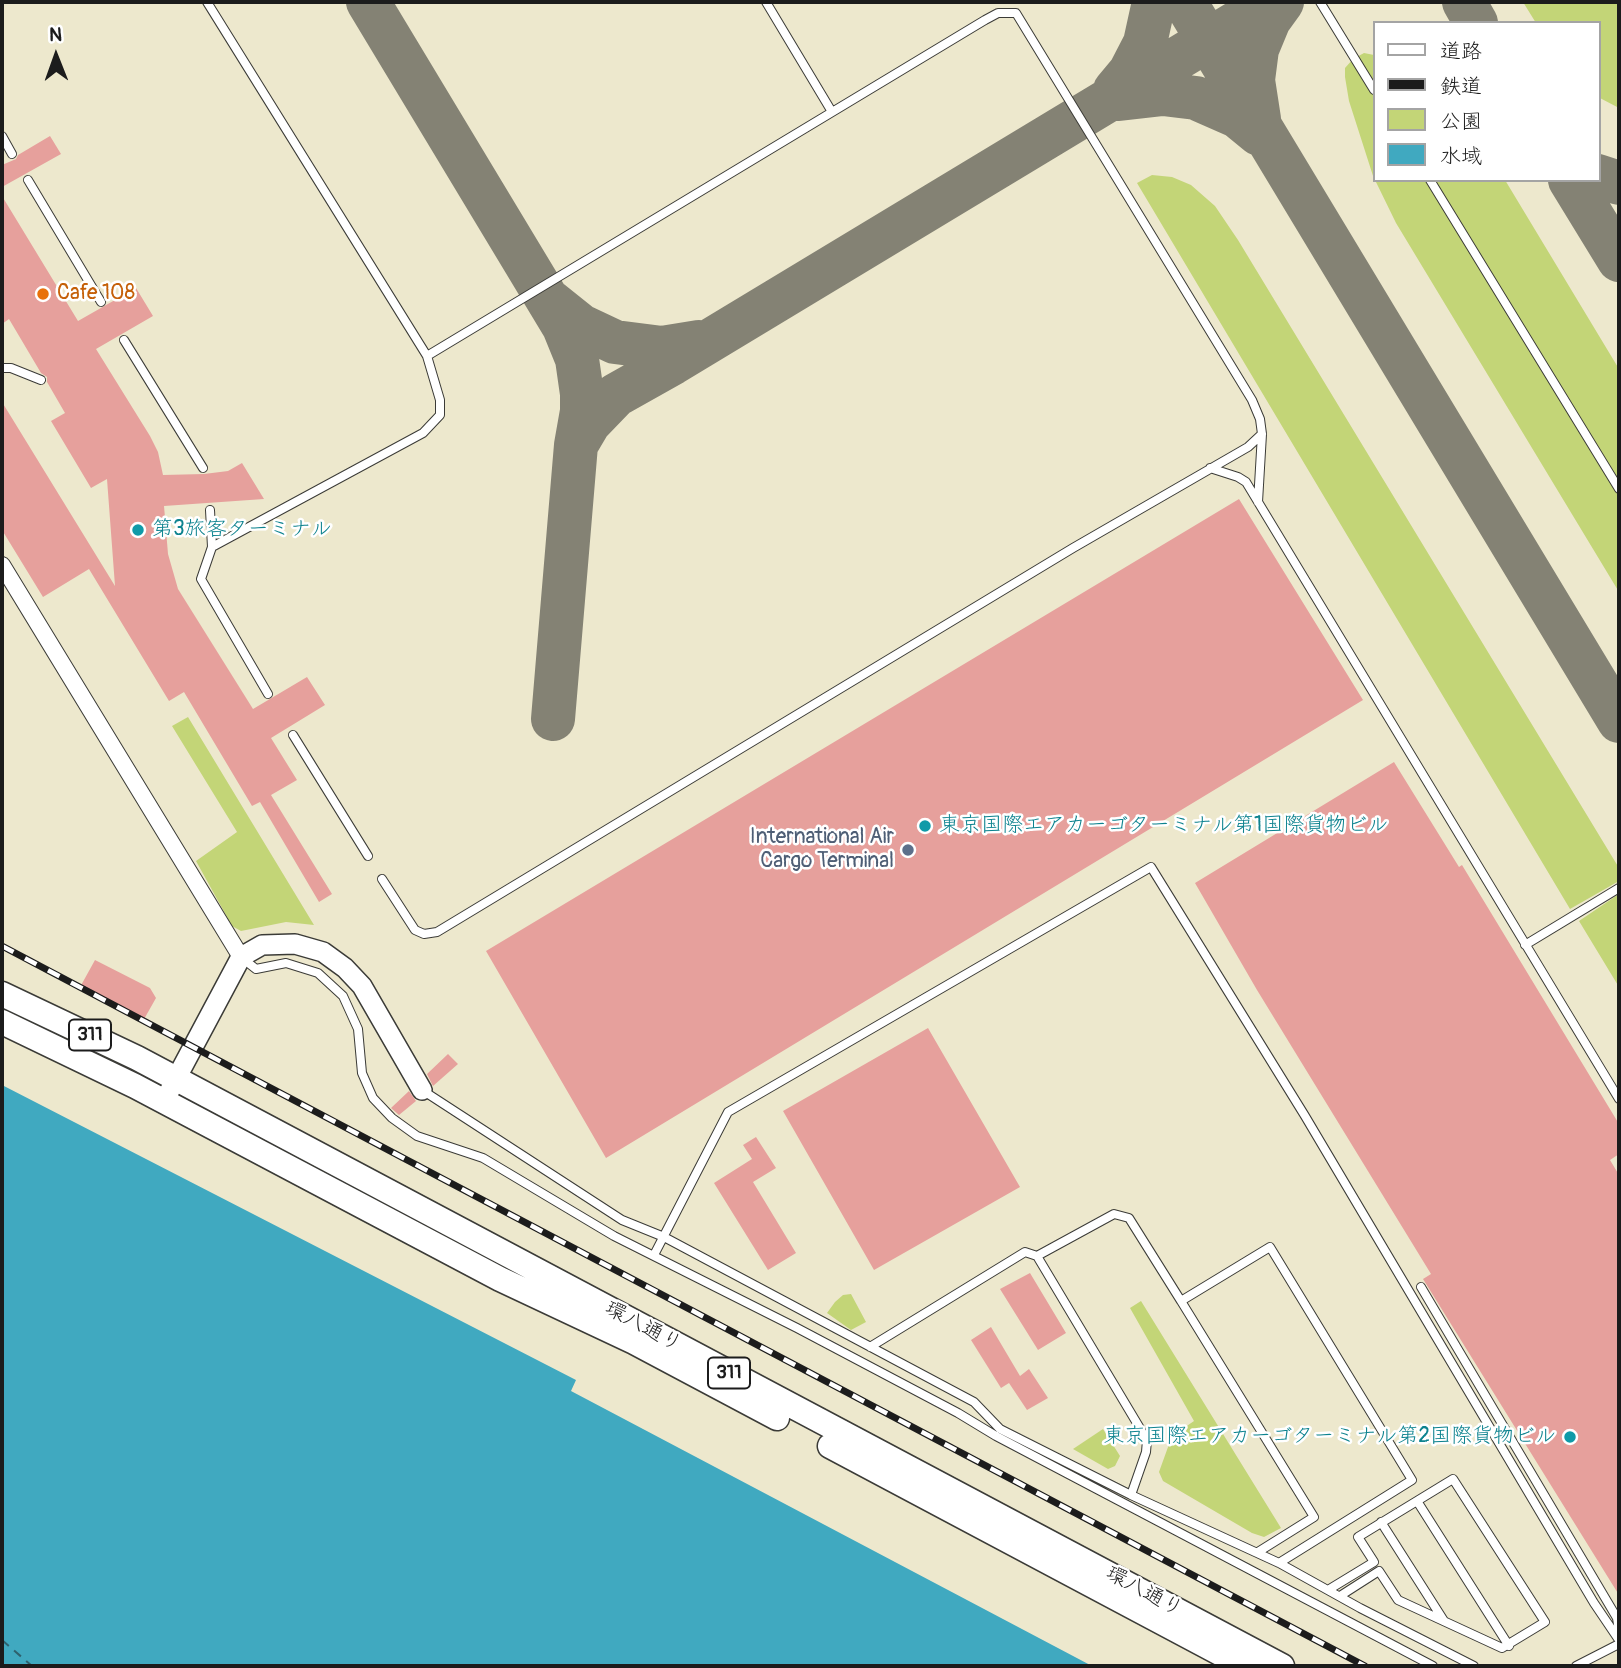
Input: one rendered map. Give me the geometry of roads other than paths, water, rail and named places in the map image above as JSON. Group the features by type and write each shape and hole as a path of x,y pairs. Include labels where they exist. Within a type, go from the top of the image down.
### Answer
{"main road":[{"name":"環八通り","path":"2,994 176,1079 1282,1666"},
{"name":"環八通り","path":"2,1022 163,1102 500,1279 634,1342 1244,1666"}],"street":[{"path":"2,565 241,957"},
{"path":"163,1102 241,957 262,944 295,944 323,952 345,968 362,986 422,1090"}],"lane":[{"path":"207,2 427,356 440,400 440,415 423,433 212,547"},
{"path":"765,2 832,112"},
{"path":"1320,2 1372,87"},
{"path":"427,356 985,20 998,13 1016,13 1252,400 1261,419 1262,433 1258,502"},
{"path":"2,136 12,154"},
{"path":"28,180 101,302"},
{"path":"1431,182 1619,489"},
{"path":"124,340 203,468"},
{"path":"2,368 11,368 41,380"},
{"path":"382,879 415,930 424,934 437,933 1049,562 1248,447 1262,433"},
{"path":"1210,468 1246,482 1619,1099"},
{"path":"211,510 212,547 201,579 268,694"},
{"path":"293,735 368,856"},
{"path":"654,1255 728,1112 1151,867 1305,1116 1619,1642 1576,1666"},
{"path":"1525,945 1619,888"},
{"path":"241,957 256,969 286,964 318,973 343,996 358,1030 362,1073 373,1098 392,1118 417,1136 483,1158 614,1236 797,1328 1433,1666"},
{"path":"422,1090 622,1220 664,1237 974,1402 1000,1429 1131,1495 1258,1552 1474,1666"},
{"path":"1037,1256 1114,1214 1129,1218 1314,1517 1258,1552"},
{"path":"1181,1301 1269,1247 1412,1479 1279,1563"},
{"path":"870,1347 1025,1252 1037,1256 1147,1440 1146,1452 1131,1495"},
{"path":"1422,1287 1617,1618 1619,1631"},
{"path":"1328,1590 1374,1562 1358,1536 1453,1479 1545,1622 1502,1648 1398,1600 1379,1571 1340,1596"},
{"path":"1417,1501 1509,1646"},
{"path":"1381,1522 1444,1621"}],"water":[{"path":"2,1085 576,1380 571,1391 1092,1666 2,1666"}],"railway":[{"path":"2,946 1365,1666"}],"place":[{"name":"Cafe 108","path":"43,294"},
{"name":"第3旅客ターミナル","path":"138,530"},
{"name":"東京国際エアカーゴターミナル第1国際貨物ビル","path":"925,826"},
{"name":"International Air Cargo Terminal","path":"908,850"},
{"name":"東京国際エアカーゴターミナル第2国際貨物ビル","path":"1570,1437"}]}
